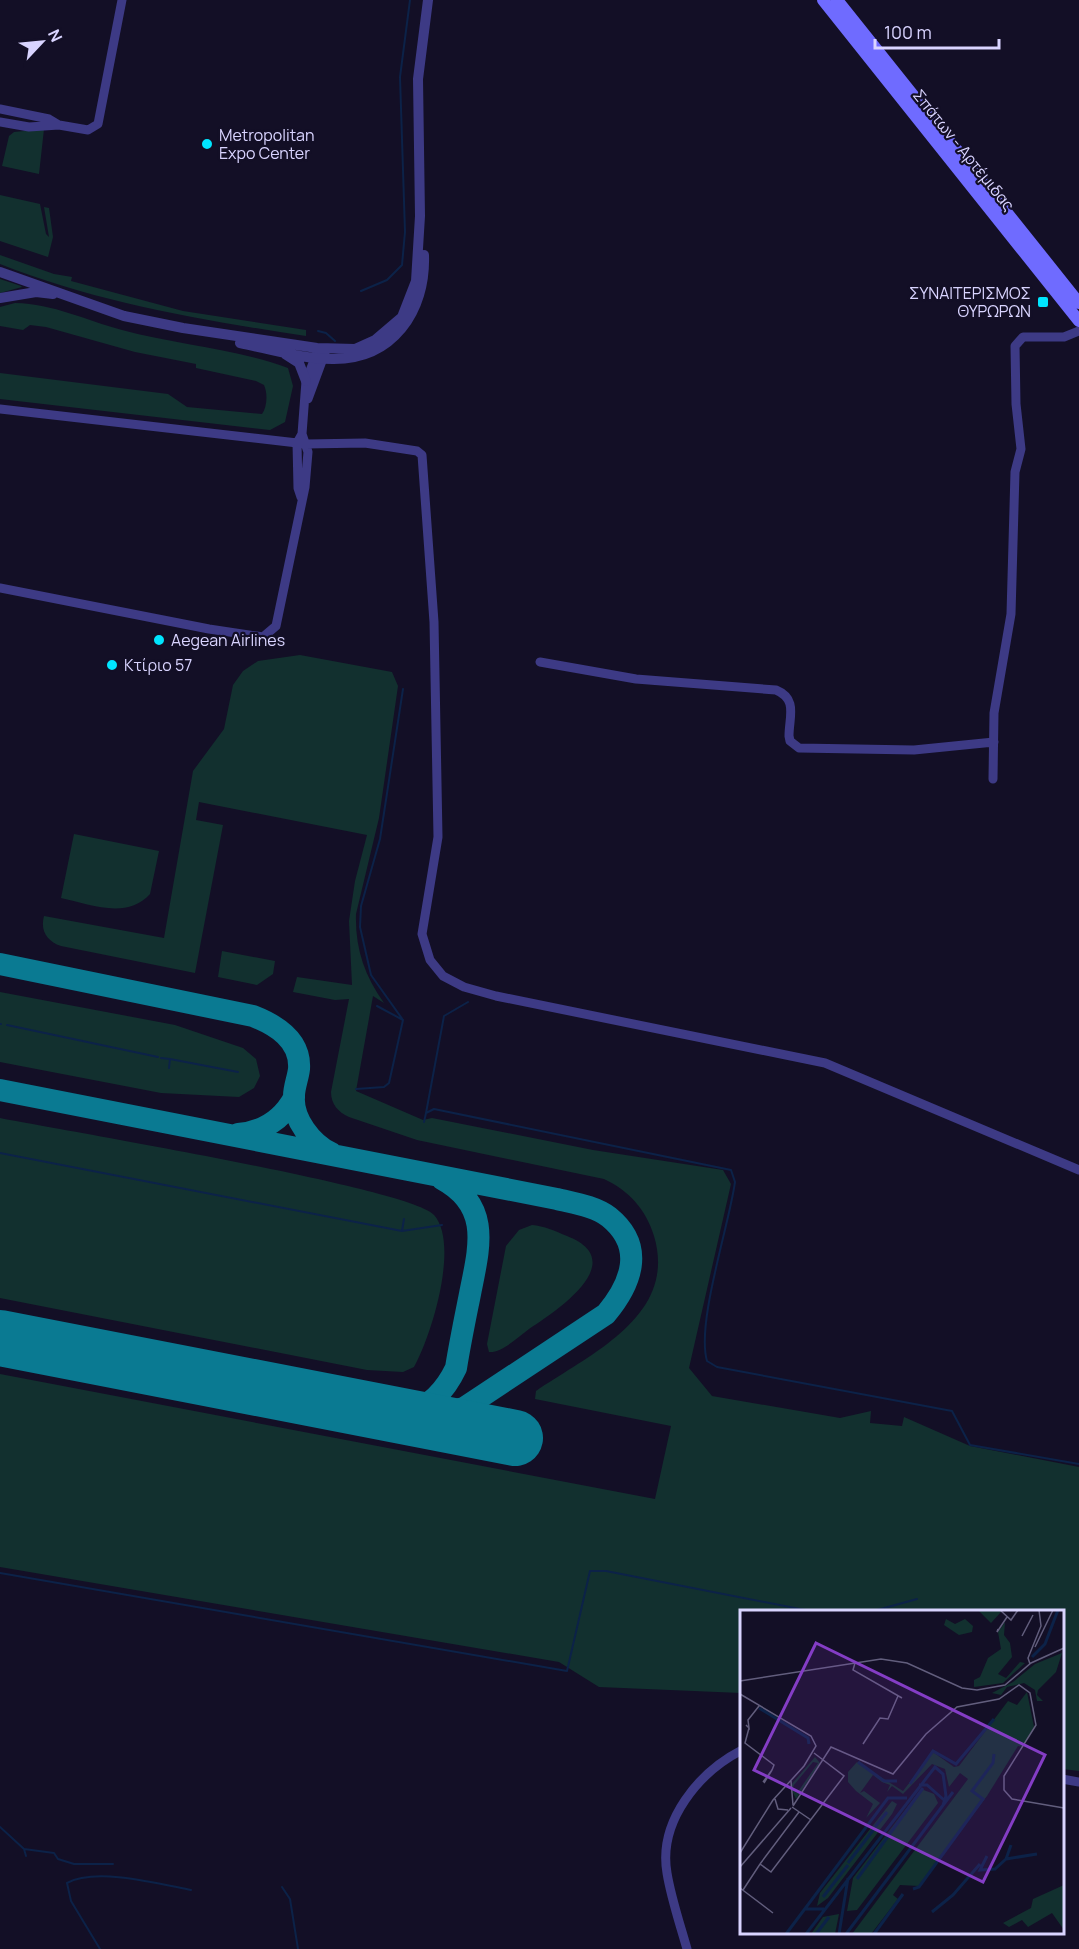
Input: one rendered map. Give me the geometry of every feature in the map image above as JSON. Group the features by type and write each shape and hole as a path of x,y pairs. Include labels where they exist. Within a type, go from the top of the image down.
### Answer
{"main road":[{"name":"Σπάτων - Αρτέμιδας","path":"823,0 1079,321"},
{"name":"Σπάτων - Αρτέμιδας","path":"837,0 1079,303"}],"street":[{"path":"0,122 29,126 59,125 88,130 98,124 123,0"},
{"path":"183,328 196,334 280,351 362,355 385,343 408,321 416,307 424,282 423,233 420,216 418,79 428,0"},
{"path":"0,109 48,118 59,125"},
{"path":"0,272 124,316 321,353"},
{"path":"0,298 36,292 69,296"},
{"path":"993,779 995,698 1011,614 1015,472 1021,449 1016,404 1015,346 1023,337 1064,337 1079,331"},
{"path":"0,588 209,629 263,637 276,626 301,497 305,487 302,440 306,381 298,363 280,351"},
{"path":"306,381 321,353"},
{"path":"305,410 321,353"},
{"path":"0,409 302,440 365,443 417,451 424,462 434,622 438,837 422,934 426,952 443,976 464,987 496,996 825,1063 1079,1170"},
{"path":"540,662 636,679 776,690 787,696 791,705 789,736 794,745 799,748 914,750 994,742"},
{"path":"687,1949 666,1871 667,1852 673,1826 697,1783 719,1762 740,1751"},
{"path":"1064,1779 1079,1782"}],"green space":[{"path":"44,129 39,174 2,166 9,136 14,132"},
{"path":"0,195 40,204 46,234 49,237 44,207 49,208 53,237 48,257 0,241"},
{"path":"0,255 54,274 72,277 71,281 183,311 306,330 306,336 112,300 37,278 0,264"},
{"path":"0,279 21,286 22,287 0,293"},
{"path":"15,303 56,309 122,330 226,351 288,368 293,386 285,422 270,430 0,399 0,373 168,394 187,407 262,414 266,404 264,385 256,381 196,368 196,364 135,352 46,327 30,325 23,330 0,326 0,307"},
{"path":"300,655 392,672 398,686 379,818 356,914 357,938 362,960 371,982 384,1003 373,996 356,1091 423,1120 432,1118 593,1150 723,1170 731,1184 689,1368 712,1396 840,1418 871,1411 870,1423 902,1426 904,1417 970,1446 1079,1467 1079,1771 1064,1769 1064,1610 740,1610 740,1693 599,1687 559,1662 0,1567 0,1374 655,1499 671,1426 535,1399 536,1391 603,1347 624,1330 641,1310 653,1289 658,1264 654,1236 641,1209 621,1189 604,1179 417,1140 349,1117 338,1110 334,1104 331,1092 349,999 335,1000 293,992 297,977 352,985 349,921 355,881 367,835 199,802 196,820 223,825 195,973 61,946 48,938 44,931 44,916 164,938 193,771 224,729 233,685 243,671 258,661"},
{"path":"74,834 159,851 150,894 141,902 119,908 95,906 61,898"},
{"path":"222,951 275,961 273,974 257,985 218,977"},
{"path":"0,992 175,1025 243,1048 256,1059 260,1076 254,1088 239,1097 161,1093 0,1062"},
{"path":"0,1118 302,1176 364,1190 411,1204 434,1215 441,1229 444,1268 435,1313 414,1367 403,1372 367,1370 0,1298"},
{"path":"532,1225 558,1232 585,1246 592,1258 591,1271 583,1285 556,1310 504,1347 489,1352 487,1344 506,1246 519,1230"}],"waterway":[{"path":"361,291 387,280 402,265 405,232 400,77 410,0"},
{"path":"318,331 326,333 335,341"},
{"path":"403,689 380,839 361,906 360,927 371,975 403,1020"},
{"path":"426,1113 444,1016 468,1002"},
{"path":"356,1089 384,1087 389,1083 403,1020 377,1006"},
{"path":"7,1025 158,1057"},
{"path":"161,1058 170,1059 169,1068"},
{"path":"170,1059 238,1072"},
{"path":"424,1122 426,1113 434,1109 731,1170 735,1182 732,1201 709,1299 705,1344 707,1361 717,1367 952,1411 970,1445 1079,1464"},
{"path":"0,1153 402,1231 442,1225"},
{"path":"402,1231 404,1219"},
{"path":"0,1573 567,1671 590,1571 606,1571 805,1610"},
{"path":"877,1610 917,1599"},
{"path":"0,1827 24,1849 54,1853 58,1859 74,1864 113,1864"},
{"path":"24,1849 26,1856"},
{"path":"100,1949 71,1901 67,1883 79,1878 94,1876 128,1878 191,1890"},
{"path":"282,1887 290,1899 298,1949"}],"taxiway":[{"path":"0,964 253,1016 270,1024 291,1042 299,1059 294,1105 300,1122 310,1137 331,1153"},
{"path":"0,1090 584,1205 609,1217 621,1229 628,1241 631,1266 622,1290 606,1314 464,1408 433,1416 392,1414"},
{"path":"238,1134 255,1131 270,1124 284,1113 294,1098"},
{"path":"409,1412 425,1406 437,1396 448,1383 456,1368 476,1260 478,1229 475,1215 469,1202 458,1190 442,1179"}],"runway":[{"path":"0,1338 515,1438"}],"place":[{"name":"Metropolitan Expo Center","path":"207,144"},
{"name":"ΣΥΝΑΙΤΕΡΙΣΜΟΣ ΘΥΡΩΡΩΝ","path":"1043,302"},
{"name":"Aegean Airlines","path":"159,640"},
{"name":"Κτίριο 57","path":"112,665"}]}
